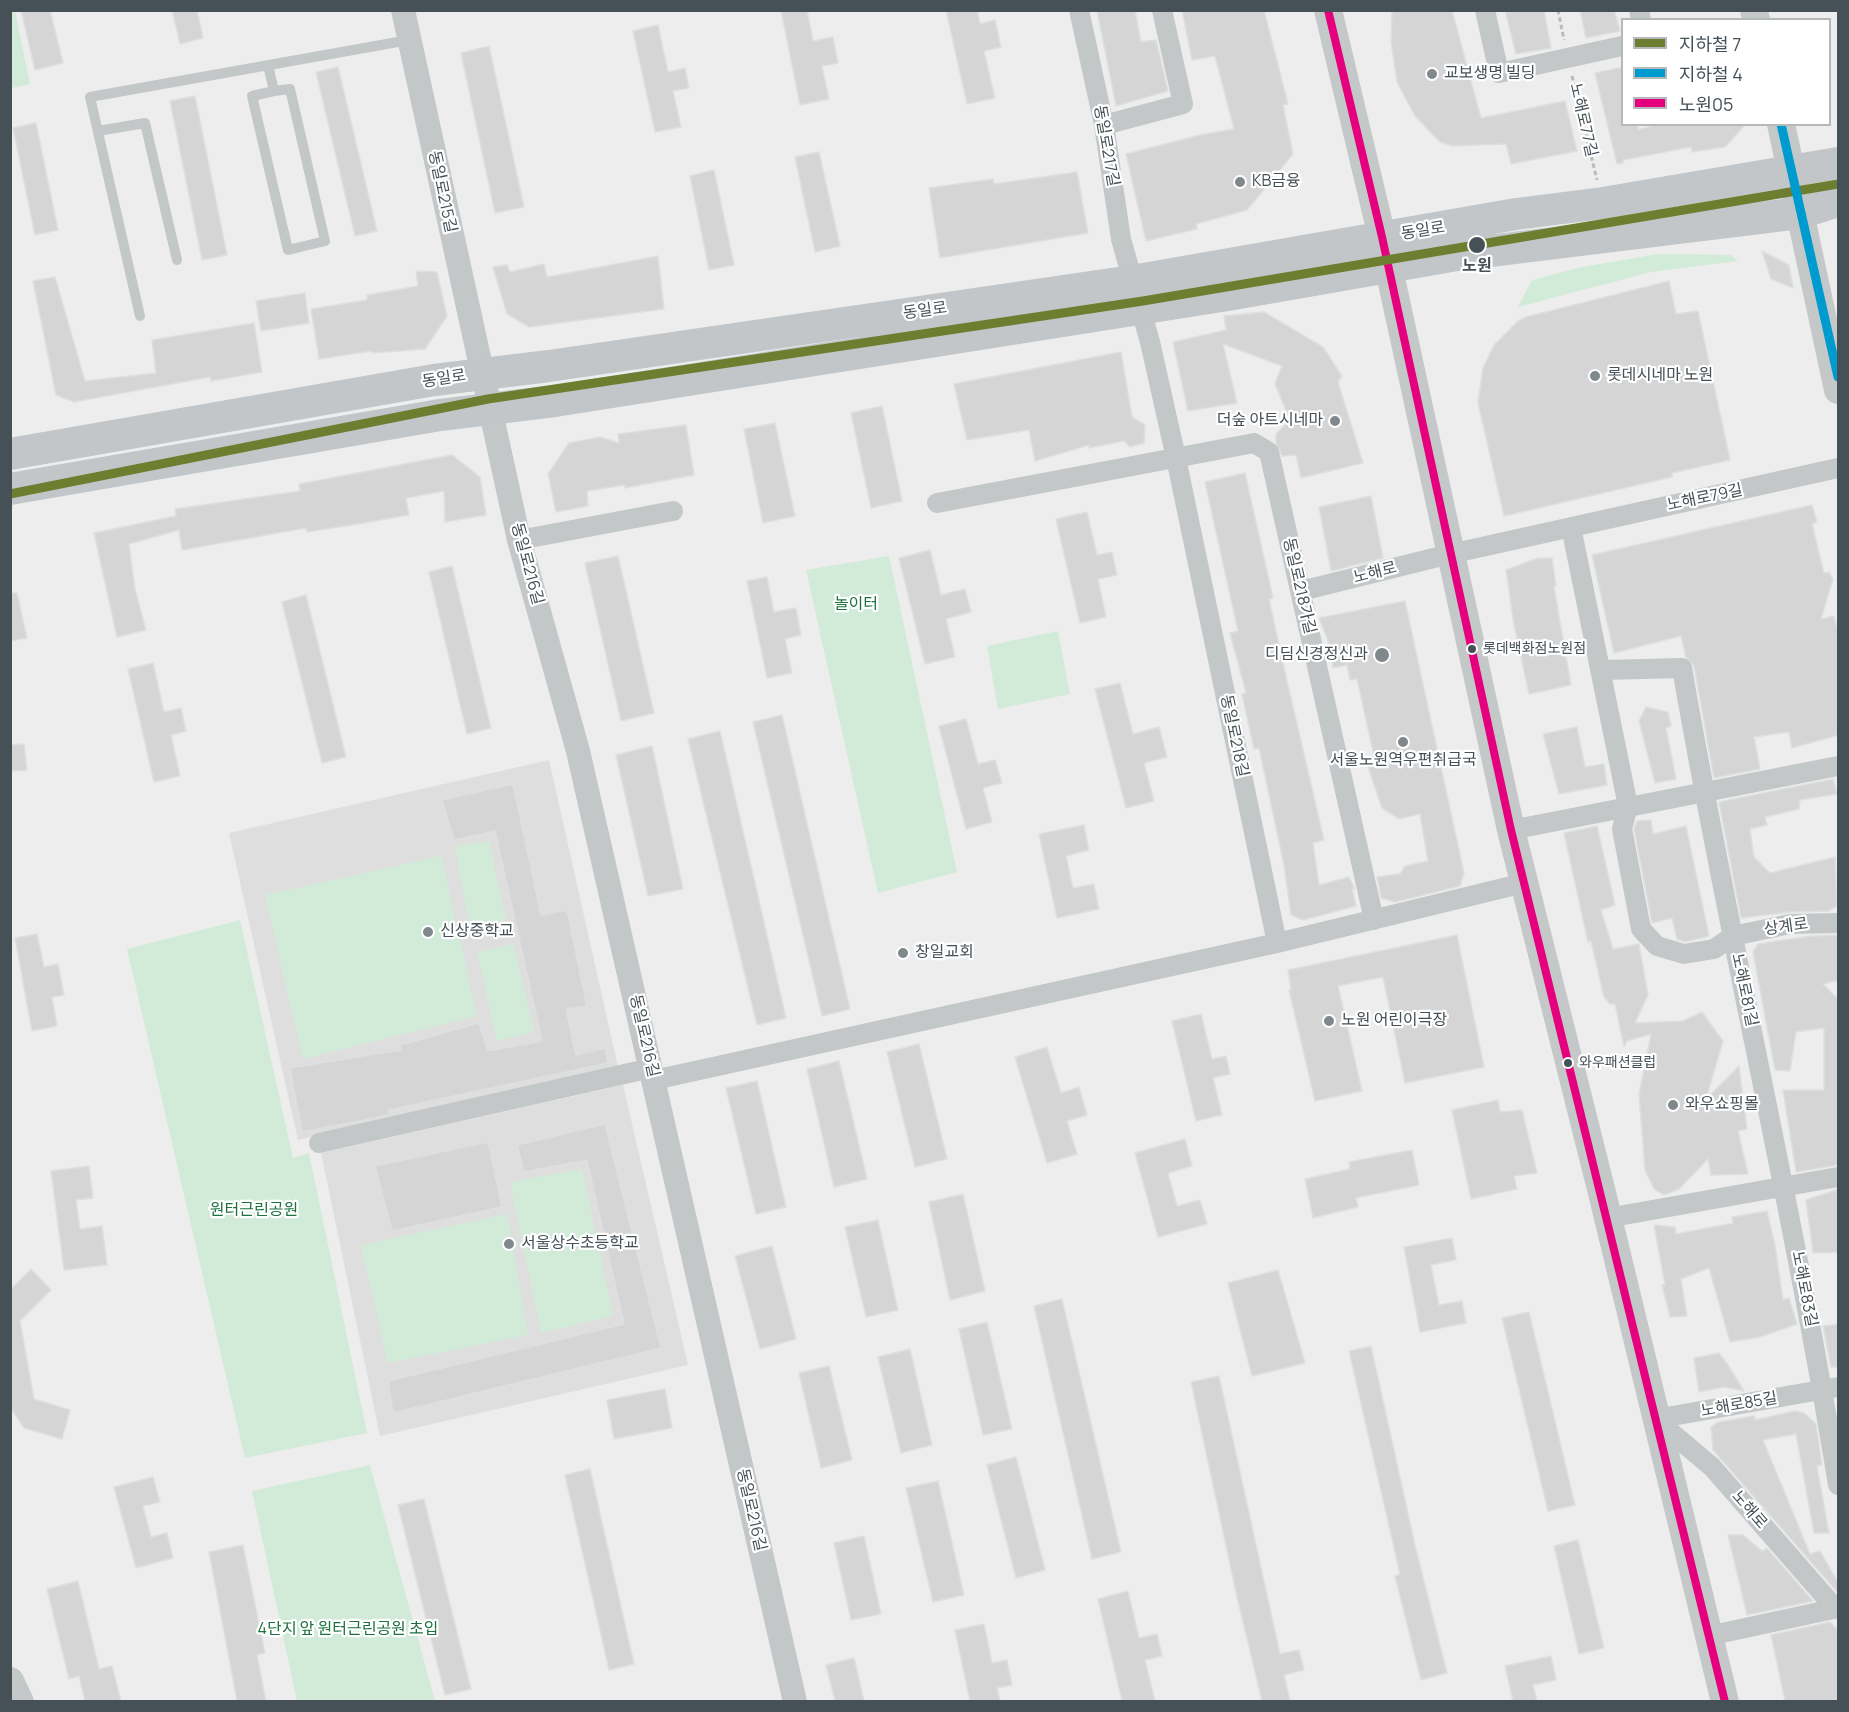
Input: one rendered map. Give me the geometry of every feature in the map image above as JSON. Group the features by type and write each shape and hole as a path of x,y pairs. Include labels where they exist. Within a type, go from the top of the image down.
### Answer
{"main road":[{"path":"1328,10 1389,268 1449,554 1511,830 1725,1701"},
{"path":"1782,126 1839,390"},
{"name":"동일로","path":"10,489 490,408 555,401 1136,294 1382,237 1839,163"},
{"name":"동일로","path":"10,454 482,373 1136,294 1389,268 1458,255 1800,213 1839,201"},
{"path":"10,1681 20,1701"}],"street":[{"name":"동일로215길","path":"403,10 482,373"},
{"name":"동일로217길","path":"1079,10 1104,125 1121,239 1136,294"},
{"path":"1104,125 1183,104 1162,10"},
{"path":"1485,10 1499,73 1621,46"},
{"name":"동일로218길","path":"1136,294 1176,458 1277,943"},
{"name":"동일로216길","path":"482,373 519,540 578,751 653,1074 791,1701"},
{"name":"동일로218가길","path":"937,503 1254,443 1269,452 1374,920"},
{"name":"노해로79길","path":"1449,554 1839,468"},
{"path":"519,540 674,511"},
{"path":"1571,527 1628,806"},
{"name":"노해로","path":"1301,591 1449,554"},
{"path":"1602,670 1682,668 1703,793"},
{"path":"1511,830 1839,766"},
{"name":"노해로81길","path":"1703,793 1784,1187"},
{"name":"상계로","path":"1628,806 1622,829 1641,929 1658,946 1684,954 1714,949 1733,936 1790,924 1839,923"},
{"path":"319,1143 1277,943 1524,883"},
{"path":"1607,1218 1839,1177"},
{"name":"노해로83길","path":"1784,1187 1831,1389"},
{"path":"1831,1389 1839,1485"},
{"name":"노해로85길","path":"1656,1419 1831,1389"},
{"name":"노해로","path":"1656,1419 1712,1467 1837,1608"},
{"path":"1708,1636 1837,1608"}],"lane":[{"path":"140,316 90,98 409,40"},
{"path":"268,65 274,91"},
{"path":"290,88 325,241 288,250 252,96 274,91 290,88"},
{"path":"98,131 145,123 177,260"}],"path":[{"name":"노해로77길","path":"1558,10 1598,182"}],"shaded area":[{"path":"549,760 618,1067 298,1140 229,833"},
{"path":"623,1085 688,1365 380,1436 321,1153"}],"green space":[{"path":"11,10 15,11 30,84 11,88"},
{"path":"1658,254 1731,255 1738,261 1651,272 1518,307 1532,280 1582,267"},
{"name":"놀이터","path":"889,556 957,872 878,893 806,570"},
{"path":"1058,631 1070,694 998,709 987,646"},
{"path":"489,841 506,920 470,929 455,846"},
{"path":"441,856 477,1016 303,1059 265,895"},
{"name":"원터근린공원","path":"240,920 293,1158 309,1153 367,1433 245,1458 127,949"},
{"path":"513,944 534,1032 497,1041 477,952"},
{"path":"582,1169 613,1316 541,1333 510,1182"},
{"path":"507,1214 528,1335 388,1363 361,1245"},
{"name":"4단지 앞 원터근린공원 초입","path":"370,1465 435,1701 297,1701 252,1491"}],"building":[{"path":"21,10 50,10 63,63 35,70"},
{"path":"172,10 197,10 203,38 180,44"},
{"path":"781,10 807,10 813,41 833,37 838,63 822,66 829,99 800,105"},
{"path":"946,10 977,10 980,24 995,20 1001,47 984,51 995,98 967,104"},
{"path":"1097,10 1135,10 1141,42 1156,40 1168,91 1116,106"},
{"path":"1182,10 1264,10 1288,104 1283,105 1293,154 1247,210 1196,224 1197,229 1146,241 1126,154 1200,135 1234,129 1215,56 1192,60"},
{"name":"교보생명 빌딩","path":"1392,10 1452,10 1481,118 1565,101 1577,151 1511,164 1506,144 1453,146 1440,142 1415,116 1397,82 1391,42"},
{"path":"1505,10 1544,10 1551,48 1516,54"},
{"path":"1580,10 1614,10 1620,31 1586,38"},
{"path":"658,25 668,72 685,68 689,88 673,91 681,127 655,132 633,31"},
{"path":"489,46 524,207 495,213 461,53"},
{"path":"338,67 377,231 355,236 316,72"},
{"path":"1621,67 1621,126 1638,126 1638,130 1651,126 1744,126 1725,147 1692,152 1691,147 1623,160 1623,163 1617,164 1595,73"},
{"path":"195,96 227,255 202,260 170,101"},
{"path":"36,123 58,230 35,235 13,128"},
{"path":"819,152 840,246 815,252 795,157"},
{"path":"714,170 734,265 709,270 690,176"},
{"path":"1077,172 1088,233 940,258 929,188 993,179 994,184"},
{"path":"1762,251 1789,265 1793,288 1771,279"},
{"path":"658,256 664,309 529,327 507,314 493,267 507,265 510,272 544,264 547,277"},
{"path":"416,271 437,272 447,316 425,349 372,353 372,351 319,359 311,309 367,300 367,295 418,286"},
{"path":"55,277 85,381 156,373 152,340 254,323 262,372 211,381 210,377 74,402 56,395 33,281"},
{"path":"1669,281 1676,314 1698,311 1730,460 1672,473 1672,477 1504,516 1478,403 1483,368 1494,345 1518,321 1526,317"},
{"path":"305,293 309,323 261,331 256,301"},
{"path":"1264,312 1323,347 1342,376 1338,382 1363,463 1301,478 1296,455 1282,456 1276,443 1276,434 1290,420 1275,384 1282,366 1223,344 1237,403 1188,411 1173,342 1226,330 1224,316"},
{"path":"1121,352 1132,417 1145,425 1144,443 1130,447 1124,441 1089,448 1089,445 1035,461 1029,430 967,440 954,384"},
{"path":"882,406 902,501 871,508 851,413"},
{"path":"775,423 795,516 763,523 744,429"},
{"path":"686,425 694,475 625,488 625,485 587,491 588,506 556,512 548,474 569,443 600,437 619,443 618,434"},
{"path":"452,455 480,477 486,515 445,522 444,491 406,498 409,515 358,524 307,532 306,528 182,550 179,530 129,544 135,589 146,630 117,637 94,533 176,516 175,509 300,491 299,484"},
{"path":"1245,473 1273,598 1269,599 1324,840 1313,843 1319,885 1349,877 1355,889 1352,888 1356,906 1303,920 1291,915 1284,865 1259,748 1254,749 1242,694 1246,693 1230,633 1238,631 1205,482"},
{"path":"1371,496 1383,558 1331,571 1319,507"},
{"path":"1812,505 1817,522 1812,524 1824,573 1829,572 1833,579 1821,619 1834,616 1839,635 1839,735 1792,748 1789,732 1754,737 1760,769 1714,778 1694,666 1686,657 1681,636 1614,653 1592,555"},
{"path":"1087,512 1097,555 1112,552 1117,575 1098,579 1106,617 1080,623 1056,519"},
{"path":"930,550 941,595 965,589 971,612 946,619 955,657 925,664 899,558"},
{"path":"618,556 654,713 621,721 585,563"},
{"path":"1538,558 1552,558 1556,586 1554,587 1571,685 1529,694 1514,625 1506,570"},
{"path":"452,566 491,728 467,734 429,572"},
{"path":"767,577 774,612 796,608 801,635 785,639 792,673 767,678 747,581"},
{"path":"10,593 17,593 27,638 10,641"},
{"path":"306,595 346,757 322,763 282,602"},
{"path":"1405,601 1464,873 1460,886 1395,902 1381,898 1377,877 1400,874 1405,866 1428,861 1420,814 1399,819 1382,808 1365,758 1374,756 1357,679 1350,680 1347,665 1333,668 1328,641 1319,618"},
{"path":"153,663 164,712 181,708 186,731 171,735 180,776 154,782 128,669"},
{"path":"1120,683 1133,734 1159,727 1167,757 1144,763 1154,801 1126,808 1095,689"},
{"path":"1646,707 1668,712 1671,726 1666,728 1676,779 1655,783 1639,721"},
{"path":"782,715 850,1009 822,1016 753,722"},
{"path":"966,719 978,764 995,760 1002,783 983,788 992,822 966,829 939,726"},
{"path":"1577,727 1585,767 1604,764 1607,785 1559,794 1543,734"},
{"path":"720,731 786,1018 757,1025 688,739"},
{"path":"24,744 27,770 10,771 10,745"},
{"path":"652,746 683,889 648,896 616,755"},
{"path":"1833,779 1837,794 1800,800 1799,809 1765,817 1767,825 1750,829 1754,857 1770,873 1835,857 1837,906 1828,911 1790,912 1741,918 1719,802"},
{"path":"513,784 541,915 567,910 587,1006 566,1009 576,1055 605,1048 608,1063 389,1110 390,1115 302,1132 290,1068 401,1050 400,1045 479,1023 488,1051 542,1041 495,831 454,840 442,800"},
{"path":"1651,820 1653,834 1686,826 1709,936 1685,942 1677,939 1672,918 1652,923 1634,829 1637,821"},
{"path":"1084,825 1089,850 1066,856 1073,888 1094,884 1099,909 1057,918 1039,834"},
{"path":"1597,826 1615,905 1601,910 1613,949 1639,944 1648,995 1635,1023 1683,1021 1702,1012 1723,1041 1706,1099 1739,1066 1747,1129 1738,1131 1748,1174 1711,1175 1708,1159 1679,1189 1664,1195 1654,1189 1645,1170 1639,1094 1651,1034 1627,1041 1624,1047 1615,1004 1610,1004 1604,997 1591,941 1588,942 1564,833"},
{"path":"37,934 44,967 58,964 64,995 52,997 57,1026 32,1031 15,938"},
{"path":"1457,935 1484,1067 1405,1083 1383,977 1338,986 1362,1091 1315,1101 1289,990 1291,989 1288,970"},
{"path":"1839,935 1839,980 1823,984 1839,1000 1839,1165 1796,1172 1783,1090 1824,1090 1824,1028 1796,1032 1790,1071 1775,1070 1753,952 1758,944 1811,936"},
{"path":"1201,1014 1212,1059 1226,1056 1230,1074 1213,1078 1222,1115 1196,1121 1172,1021"},
{"path":"919,1044 947,1159 915,1167 887,1052"},
{"path":"1047,1047 1061,1093 1079,1087 1087,1115 1067,1121 1077,1154 1047,1163 1015,1057"},
{"path":"839,1061 867,1179 834,1187 807,1069"},
{"path":"757,1081 786,1207 756,1214 726,1088"},
{"path":"1498,1100 1500,1112 1522,1110 1537,1173 1514,1176 1517,1189 1471,1199 1452,1110"},
{"path":"605,1124 661,1348 393,1413 388,1381 624,1324 587,1160 524,1172 517,1145"},
{"path":"1185,1139 1192,1166 1168,1173 1177,1206 1200,1200 1207,1224 1158,1237 1135,1153"},
{"path":"488,1142 502,1207 392,1231 375,1166"},
{"path":"1412,1150 1419,1185 1356,1198 1358,1207 1313,1218 1305,1179 1350,1169 1349,1162"},
{"path":"89,1166 93,1198 76,1200 80,1229 102,1226 107,1265 64,1270 51,1171"},
{"path":"1839,1189 1839,1252 1813,1253 1806,1200"},
{"path":"963,1194 985,1291 950,1300 929,1202"},
{"path":"1767,1211 1775,1245 1783,1300 1789,1298 1797,1324 1760,1337 1730,1342 1709,1268 1681,1279 1687,1316 1670,1317 1662,1285 1665,1285 1654,1225 1675,1227 1676,1234 1733,1223 1732,1217"},
{"path":"878,1220 898,1310 866,1317 845,1227"},
{"path":"1452,1238 1456,1260 1431,1265 1439,1305 1462,1301 1466,1323 1420,1332 1404,1247"},
{"path":"772,1246 796,1339 760,1349 735,1256"},
{"path":"31,1269 51,1290 20,1321 34,1399 70,1410 62,1439 24,1428 10,1407 10,1290"},
{"path":"1278,1270 1305,1363 1252,1376 1228,1283"},
{"path":"1062,1299 1121,1552 1092,1559 1034,1306"},
{"path":"1529,1312 1575,1505 1548,1511 1502,1318"},
{"path":"987,1322 1012,1429 983,1435 959,1329"},
{"path":"1839,1324 1839,1367 1831,1367 1823,1326"},
{"path":"1371,1346 1415,1545 1447,1673 1421,1680 1395,1576 1400,1574 1349,1351"},
{"path":"910,1349 932,1445 901,1453 878,1357"},
{"path":"1719,1353 1744,1391 1724,1387 1699,1392 1694,1358"},
{"path":"829,1366 852,1460 821,1468 799,1373"},
{"path":"1219,1376 1280,1654 1299,1650 1304,1670 1284,1675 1290,1701 1262,1701 1237,1597 1191,1382"},
{"path":"665,1389 672,1428 614,1439 607,1400"},
{"path":"1795,1411 1804,1413 1816,1424 1822,1465 1817,1466 1829,1533 1814,1533 1796,1434 1763,1440 1810,1554 1820,1551 1839,1584 1839,1594 1713,1450 1711,1427 1718,1422 1754,1416 1755,1420"},
{"path":"1016,1457 1045,1570 1016,1578 987,1465"},
{"path":"590,1469 634,1664 609,1670 565,1475"},
{"path":"153,1477 160,1502 143,1506 151,1537 167,1533 173,1558 136,1568 114,1487"},
{"path":"938,1481 964,1595 933,1602 906,1488"},
{"path":"424,1499 471,1689 445,1695 398,1505"},
{"path":"1728,1535 1743,1535 1762,1551 1767,1548 1813,1601 1747,1615"},
{"path":"864,1536 881,1614 851,1620 834,1543"},
{"path":"1578,1540 1604,1648 1579,1654 1554,1546"},
{"path":"243,1545 265,1653 257,1655 266,1701 237,1701 209,1552"},
{"path":"78,1581 99,1669 112,1666 121,1701 85,1701 79,1676 69,1679 47,1589"},
{"path":"1128,1591 1139,1638 1157,1634 1162,1656 1145,1660 1155,1701 1122,1701 1098,1599"},
{"path":"1830,1622 1837,1629 1839,1643 1839,1701 1785,1701 1771,1635"},
{"path":"984,1624 992,1663 1007,1660 1012,1685 997,1688 1000,1701 970,1701 955,1630"},
{"path":"1551,1656 1556,1680 1533,1685 1537,1701 1513,1701 1505,1666"},
{"path":"854,1658 864,1701 835,1701 826,1665"}],"metro line":[{"name":"4","path":"1781,126 1838,377"},
{"name":"7","path":"10,494 488,399 1143,301 1838,184"}],"transit line":[{"name":"노원05","path":"1328,10 1382,237 1511,830 1725,1702"}],"place":[{"name":"교보생명 빌딩","path":"1432,74"},
{"name":"KB금융","path":"1240,182"},
{"name":"노원","path":"1477,245"},
{"name":"롯데시네마 노원","path":"1595,376"},
{"name":"더숲 아트시네마","path":"1335,421"},
{"name":"롯데백화점노원점","path":"1472,649"},
{"name":"디딤신경정신과","path":"1382,655"},
{"name":"서울노원역우편취급국","path":"1403,742"},
{"name":"신상중학교","path":"428,932"},
{"name":"창일교회","path":"903,953"},
{"name":"노원 어린이극장","path":"1329,1021"},
{"name":"와우패션클럽","path":"1568,1063"},
{"name":"와우쇼핑몰","path":"1673,1105"},
{"name":"서울상수초등학교","path":"509,1244"}]}
